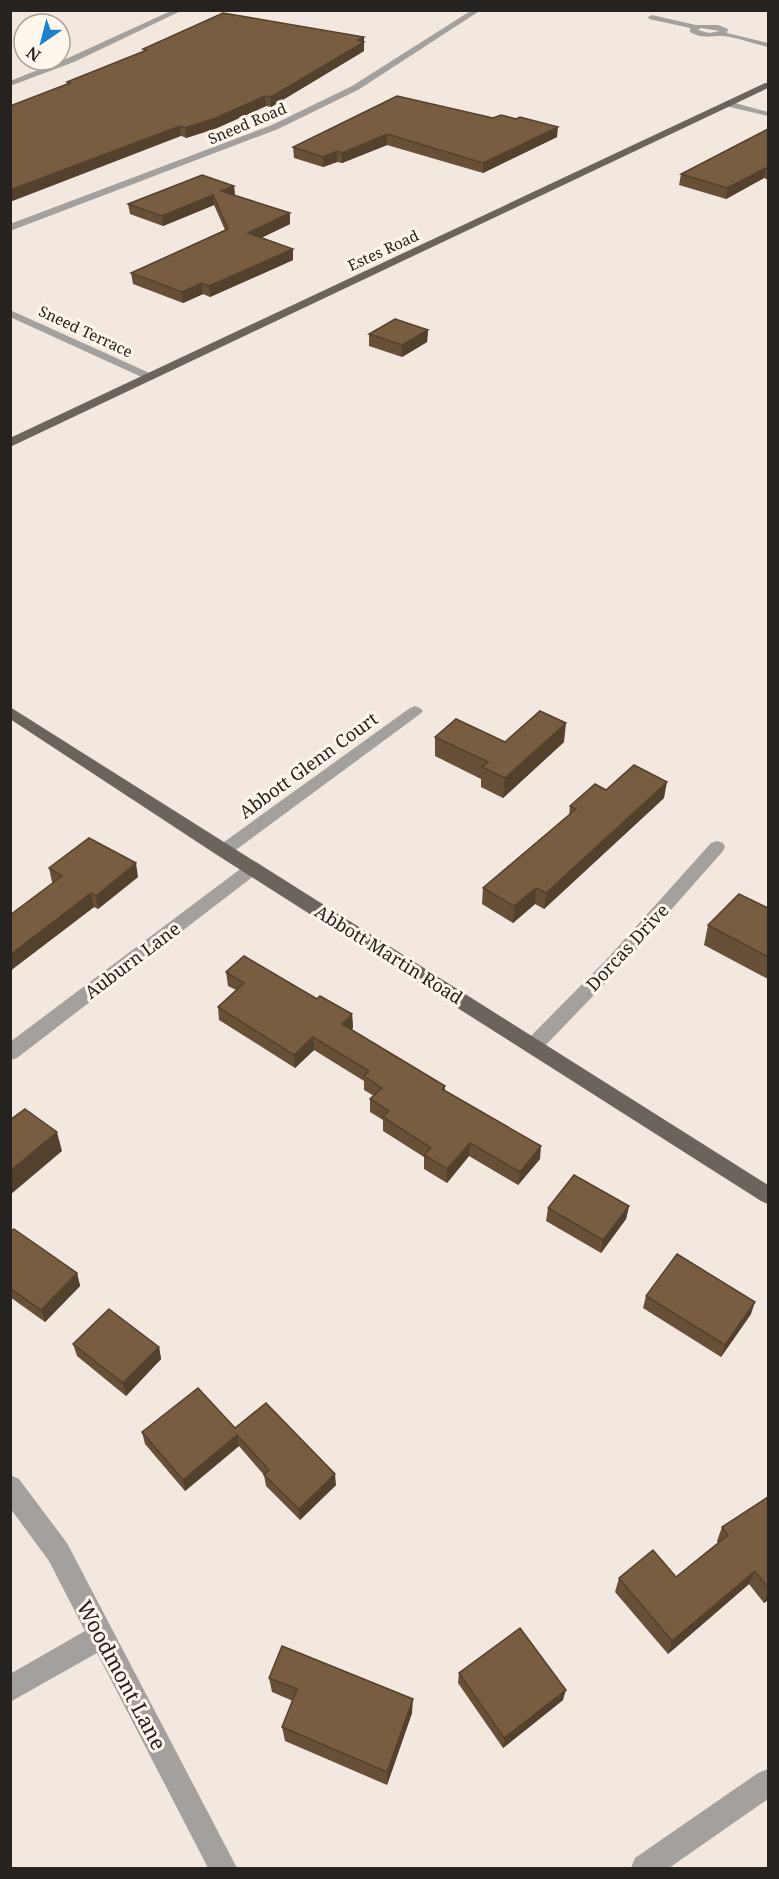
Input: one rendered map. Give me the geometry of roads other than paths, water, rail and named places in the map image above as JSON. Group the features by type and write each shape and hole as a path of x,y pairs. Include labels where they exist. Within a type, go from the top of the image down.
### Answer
{"main road":[{"name":"Estes Road","path":"10,443 768,85"},
{"name":"Abbott Martin Road","path":"10,712 223,851 534,1045 768,1195"}],"street":[{"path":"10,84 71,60 180,10"},
{"name":"Sneed Road","path":"10,228 179,165 307,112 355,88 478,10"},
{"path":"652,16 695,27 718,27 725,30 722,34 768,45"},
{"path":"728,104 768,114"},
{"name":"Sneed Terrace","path":"10,313 150,377"},
{"name":"Abbott Glenn Court","path":"223,851 415,711"},
{"name":"Dorcas Drive","path":"534,1045 612,965 717,847"},
{"name":"Auburn Lane","path":"10,1053 253,868"},
{"name":"Woodmont Lane","path":"10,1487 58,1552 223,1869"},
{"path":"10,1689 101,1636"},
{"path":"645,1869 768,1783"}]}
